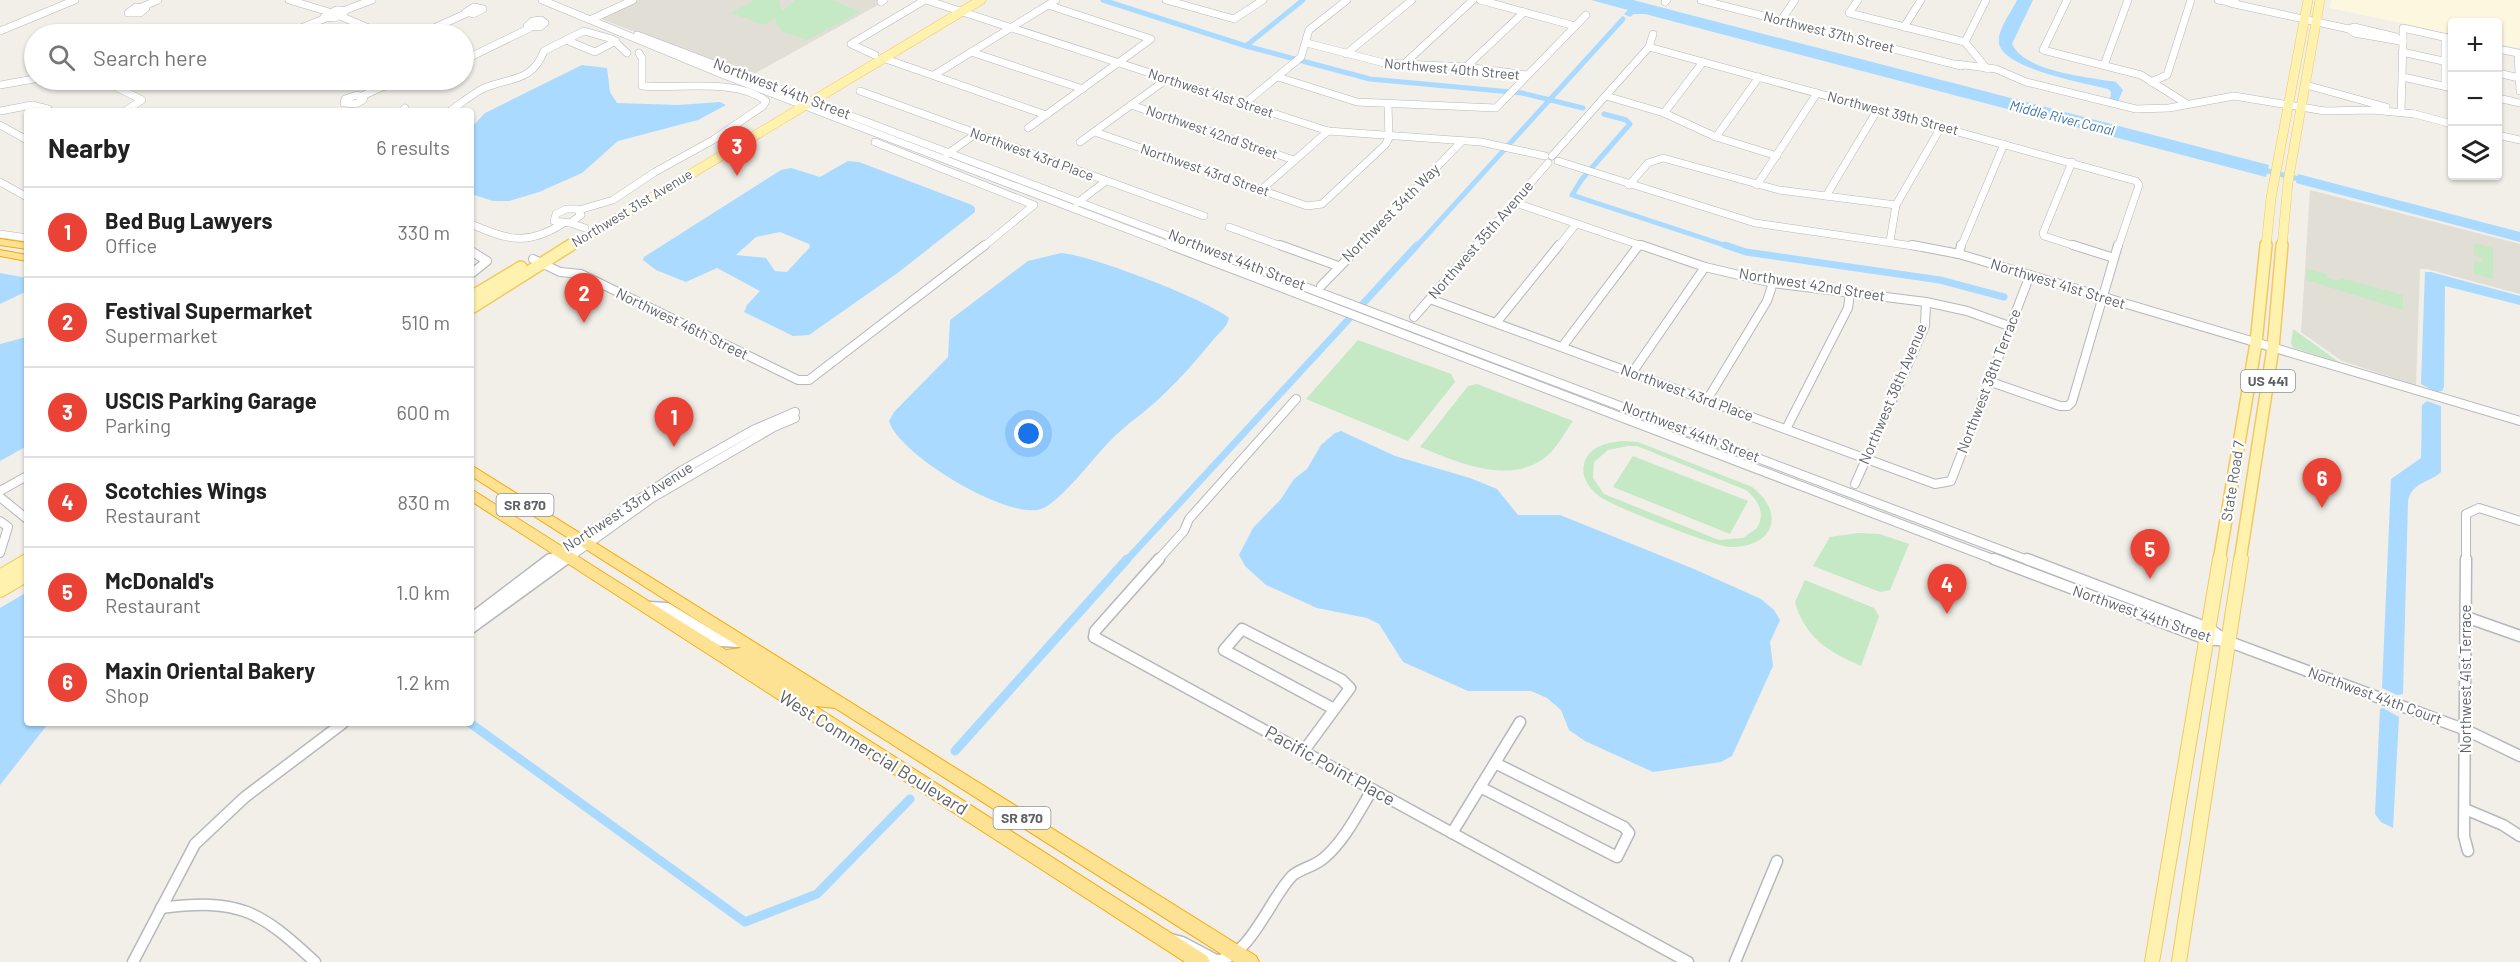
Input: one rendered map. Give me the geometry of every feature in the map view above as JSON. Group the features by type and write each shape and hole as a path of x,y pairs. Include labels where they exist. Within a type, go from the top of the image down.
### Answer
{"highway":[{"path":"0,242 24,246"},
{"path":"0,253 24,257"},
{"name":"West Commercial Boulevard","path":"474,472 1243,957"},
{"name":"West Commercial Boulevard","path":"474,496 1201,962"},
{"path":"722,656 743,654 815,700 844,706"}],"main road":[{"name":"Northwest 31st Avenue","path":"958,10 969,0"},
{"name":"Northwest 31st Avenue","path":"474,306 589,226 958,10 981,0"},
{"name":"State Road 7","path":"2152,962 2256,343 2274,179 2290,105 2308,0"},
{"name":"State Road 7","path":"2179,962 2273,348 2288,182 2307,85 2320,0"},
{"name":"Northwest 31st Avenue","path":"474,295 537,261 804,101"},
{"path":"2266,240 2281,254"},
{"path":"2239,446 2243,466 2252,479"},
{"path":"2234,476 2243,490 2246,521"},
{"path":"0,577 24,563"},
{"path":"0,590 24,576"}],"street":[{"path":"0,31 75,0"},
{"path":"142,7 159,0"},
{"path":"289,0 328,15"},
{"path":"308,24 372,0"},
{"name":"Northwest 44th Street","path":"542,0 656,41 874,132 1338,309 1372,316 2227,641"},
{"path":"592,19 633,0"},
{"path":"926,0 851,44 879,57 1046,115"},
{"name":"Northwest 41st Street","path":"926,0 1328,131 1503,146 1755,223 1821,234 1890,241 1959,254 2520,421"},
{"path":"934,75 1056,0"},
{"path":"1166,0 1234,19 1263,0"},
{"path":"1191,7 1201,0"},
{"path":"1244,104 1301,57 1310,30 1347,0"},
{"path":"1346,54 1412,0"},
{"path":"1402,66 1473,0"},
{"path":"1480,0 1575,26"},
{"name":"Northwest 37th Street","path":"1701,0 1956,64 1996,70 2026,82 2136,109 2234,96 2303,107 2415,114"},
{"path":"1726,6 1731,0"},
{"path":"1780,20 1795,0"},
{"path":"1858,0 1849,13 1965,42 1987,68"},
{"path":"1904,27 1921,0"},
{"path":"1965,42 1986,0"},
{"path":"2067,0 2043,50 2123,69 2151,82 2187,104"},
{"path":"2104,65 2128,0"},
{"path":"2151,82 2167,75 2191,0"},
{"path":"2218,0 2349,29 2354,27 2396,37 2401,41"},
{"path":"1028,128 1151,39 1048,5"},
{"path":"1466,67 1524,12"},
{"path":"342,13 364,24"},
{"path":"443,24 467,13"},
{"path":"1278,77 1358,102 1496,108 1586,15"},
{"name":"Northwest 44th Street","path":"592,19 635,51 882,126 1317,287 1372,316"},
{"path":"474,55 530,28"},
{"path":"2401,111 2403,28 2448,38"},
{"path":"454,108 483,89 509,82 538,68 544,51 584,31 591,31 635,51"},
{"name":"Northwest 35th Avenue","path":"1414,317 1649,47 1653,34"},
{"path":"2445,37 2445,86"},
{"path":"566,39 595,52 616,41"},
{"path":"635,51 656,41"},
{"name":"Northwest 40th Street","path":"1307,43 1402,66 1466,67 1527,75"},
{"name":"Northwest 39th Street","path":"1649,47 2072,162 2136,182 2139,185 2114,258"},
{"path":"2502,49 2518,53 2520,91"},
{"path":"474,225 519,240 535,240 580,214 636,187 655,172 728,130 763,106 766,101 760,95 731,86 683,89 642,86 635,51"},
{"path":"971,52 1083,89"},
{"path":"1974,52 1996,70"},
{"path":"2402,52 2448,62"},
{"path":"1664,113 1703,62"},
{"path":"2502,74 2519,78"},
{"path":"1716,137 1759,77"},
{"path":"2403,77 2448,87"},
{"path":"1080,142 1167,79"},
{"path":"0,85 24,81"},
{"path":"2307,85 2448,123"},
{"path":"122,90 142,100 131,108"},
{"path":"362,96 375,90"},
{"name":"Northwest 43rd Place","path":"860,91 1204,216"},
{"path":"1757,185 1817,93"},
{"path":"1606,96 1664,113 1716,137 1777,156"},
{"path":"2502,99 2520,103"},
{"path":"1388,104 1389,138"},
{"path":"0,111 34,105 44,108"},
{"name":"Northwest 42nd Street","path":"1131,105 1294,160"},
{"path":"1826,196 1878,109"},
{"path":"0,125 24,138"},
{"path":"874,132 882,126"},
{"path":"1890,241 1896,205 1941,126"},
{"path":"1261,190 1328,131"},
{"name":"Northwest 43rd Street","path":"1095,132 1307,206 1316,207 1322,204 1389,138"},
{"path":"875,142 931,165 977,133"},
{"path":"2502,136 2520,140"},
{"name":"Northwest 34th Way","path":"1305,296 1317,287 1462,141"},
{"path":"1959,254 1962,241 2004,144"},
{"path":"1629,185 1655,157 1757,185 1896,205"},
{"path":"1991,382 2060,406 2068,406 2072,402 2114,258 2044,236 2043,233 2072,162"},
{"name":"Northwest 46th Street","path":"537,261 560,272 581,274 798,380 813,378 1032,209 1034,205 1029,201 931,165"},
{"path":"1072,207 1106,181"},
{"path":"0,182 24,195"},
{"name":"Northwest 42nd Street","path":"1513,202 1705,267 1773,282 1926,302 1967,311 2009,326"},
{"path":"566,209 580,214 589,226 554,221 556,214 566,209"},
{"path":"1496,323 1576,224"},
{"path":"1229,227 1338,266"},
{"path":"0,234 24,238"},
{"path":"1562,347 1639,245"},
{"path":"474,253 486,259 487,263 474,272"},
{"path":"1632,373 1705,267"},
{"name":"Northwest 38th Terrace","path":"1944,484 1951,481 1991,382 2009,326 2030,275"},
{"path":"1707,400 1767,301 1773,282"},
{"path":"1786,429 1848,308 1850,293"},
{"name":"Northwest 43rd Place","path":"1430,299 1935,484 1944,484"},
{"name":"Northwest 38th Avenue","path":"1855,484 1925,326 1926,302"},
{"name":"Pacific Point Place","path":"1296,399 1189,519 1184,531 1095,631 1094,637 1688,962"},
{"name":"Northwest 33rd Avenue","path":"474,617 565,554 584,542 675,483 795,417 756,428 667,479 584,542"},
{"path":"0,491 24,478"},
{"path":"0,497 24,517"},
{"name":"Northwest 41st Terrace","path":"2468,851 2464,836 2466,514 2479,508 2520,521"},
{"path":"0,521 8,527 0,553"},
{"name":"Northwest 33rd Avenue","path":"474,626 565,554"},
{"name":"West Commercial Boulevard","path":"643,606 667,608 721,640 741,642"},
{"path":"2466,617 2520,636"},
{"path":"1303,752 1350,688 1342,680 1242,629 1224,651 1334,709"},
{"name":"Northwest 44th Court","path":"2227,641 2466,730 2520,756"},
{"path":"1452,833 1520,722"},
{"path":"133,962 195,844 245,797 339,726"},
{"path":"1480,786 1617,857 1629,833 1624,827 1495,763"},
{"path":"1243,957 1252,934 1293,876 1322,861 1372,790"},
{"path":"2465,809 2503,825 2520,836"},
{"path":"1735,962 1777,861"},
{"path":"161,908 188,904 243,909 299,947 315,962"},
{"name":"West Commercial Boulevard","path":"1164,938 1180,938 1217,960 1243,957"}],"shaded area":[{"path":"638,0 887,0 752,75 603,20 603,17"},
{"path":"2331,0 2520,0 2520,48 2502,45 2502,18 2448,18 2448,33 2330,8"},
{"path":"2310,190 2520,244 2520,294 2420,269 2416,385 2342,361 2301,332"}],"green space":[{"path":"754,0 779,0 782,11 795,0 832,0 860,12 807,40 783,32 776,24 776,18 764,25 731,13"},
{"path":"2474,243 2493,248 2493,279 2474,274 2474,261 2482,262 2482,258 2474,255"},
{"path":"2307,269 2327,274 2327,278 2339,281 2340,278 2403,295 2403,310 2306,280"},
{"path":"2293,329 2339,362 2294,348 2291,344"},
{"path":"1358,340 1451,374 1455,382 1408,441 1306,399"},
{"path":"1477,384 1573,421 1548,455 1534,464 1518,469 1484,469 1420,447 1468,386"},
{"path":"1624,441 1638,442 1752,487 1763,497 1772,518 1765,535 1757,542 1745,546 1720,545 1642,516 1599,496 1585,478 1583,469 1586,458 1600,446","holes":["1637,446 1746,490 1754,498 1761,512 1757,528 1743,538 1719,540 1604,494 1593,478 1594,462 1608,450"]},
{"path":"1633,456 1748,501 1730,534 1613,487"},
{"path":"1858,533 1880,534 1909,544 1890,590 1880,592 1813,566 1830,537"},
{"path":"1805,580 1874,608 1879,616 1861,666 1829,649 1805,625 1795,602"}],"water":[{"path":"1591,0 1633,0 2269,165 2266,177 1645,14 1634,14 1630,17 1624,14 1628,10"},
{"path":"2017,0 2033,0 2012,44 2019,53 2030,61 2058,72 2116,82 2123,90 2118,101 2110,101 2111,92 2108,89 2046,74 2014,60 2004,52 1999,43 2000,32"},
{"path":"582,65 607,68 610,92 617,103 678,105 720,102 726,105 698,120 618,141 582,173 539,192 509,201 493,201 474,195 474,125 485,113"},
{"path":"848,161 859,162 972,205 975,212 899,272 809,335 793,336 744,312 747,305 760,291 717,268 686,282 656,270 643,260 644,257 781,170 791,168 820,177","holes":["780,232 809,244 810,247 787,272 775,271 766,258 736,255 756,237"]},
{"path":"2298,174 2520,232 2520,242 2296,183"},
{"path":"1061,253 1096,261 1147,279 1198,300 1229,318 1223,329 1177,381 1115,436 1058,498 1041,509 1025,510 1004,505 980,495 932,466 897,435 889,421 894,412 948,357 950,320 1028,261"},
{"path":"2425,272 2520,296 2520,305 2445,286 2444,387 2442,391 2436,392 2421,384"},
{"path":"0,273 24,277 24,292 0,304"},
{"path":"24,338 24,448 0,461 0,344"},
{"path":"2427,401 2441,406 2441,472 2417,486 2408,501 2403,694 2397,695 2382,688 2391,479 2421,458 2422,405"},
{"path":"1341,431 1395,456 1470,478 1497,489 1518,515 1560,515 1694,569 1761,599 1774,610 1780,620 1770,642 1773,666 1732,756 1721,762 1653,772 1585,741 1569,730 1561,710 1547,698 1531,691 1468,691 1403,662 1379,624 1367,618 1317,608 1266,585 1245,566 1239,555 1253,528 1281,499 1294,479 1307,469 1321,445 1335,433"},
{"path":"24,594 24,726 46,726 0,785 0,608"},
{"path":"2383,708 2399,717 2393,828 2381,822 2375,814 2380,709"}],"waterway":[{"path":"1103,0 1246,46"},
{"path":"1246,46 1303,0"},
{"path":"1550,100 1623,19"},
{"path":"1246,46 1370,79 1522,93 1550,100"},
{"path":"1416,247 1550,100"},
{"path":"1550,100 1583,108"},
{"path":"1604,114 1626,120 1630,124 1582,179 1572,195 1730,247"},
{"name":"Middle River Canal","path":"2260,169 2307,181"},
{"path":"1126,561 1417,245"},
{"path":"1725,245 1746,252 1940,280 2004,297"},
{"path":"955,751 1127,559"},
{"path":"474,726 745,922 817,894 910,799"}],"place":[{"name":"USCIS Parking Garage","path":"737,176"},
{"name":"Festival Supermarket","path":"584,323"},
{"name":"Bed Bug Lawyers","path":"674,447"},
{"name":"Maxin Oriental Bakery","path":"2322,508"},
{"name":"McDonald's","path":"2150,579"},
{"name":"Scotchies Wings","path":"1947,614"}]}
